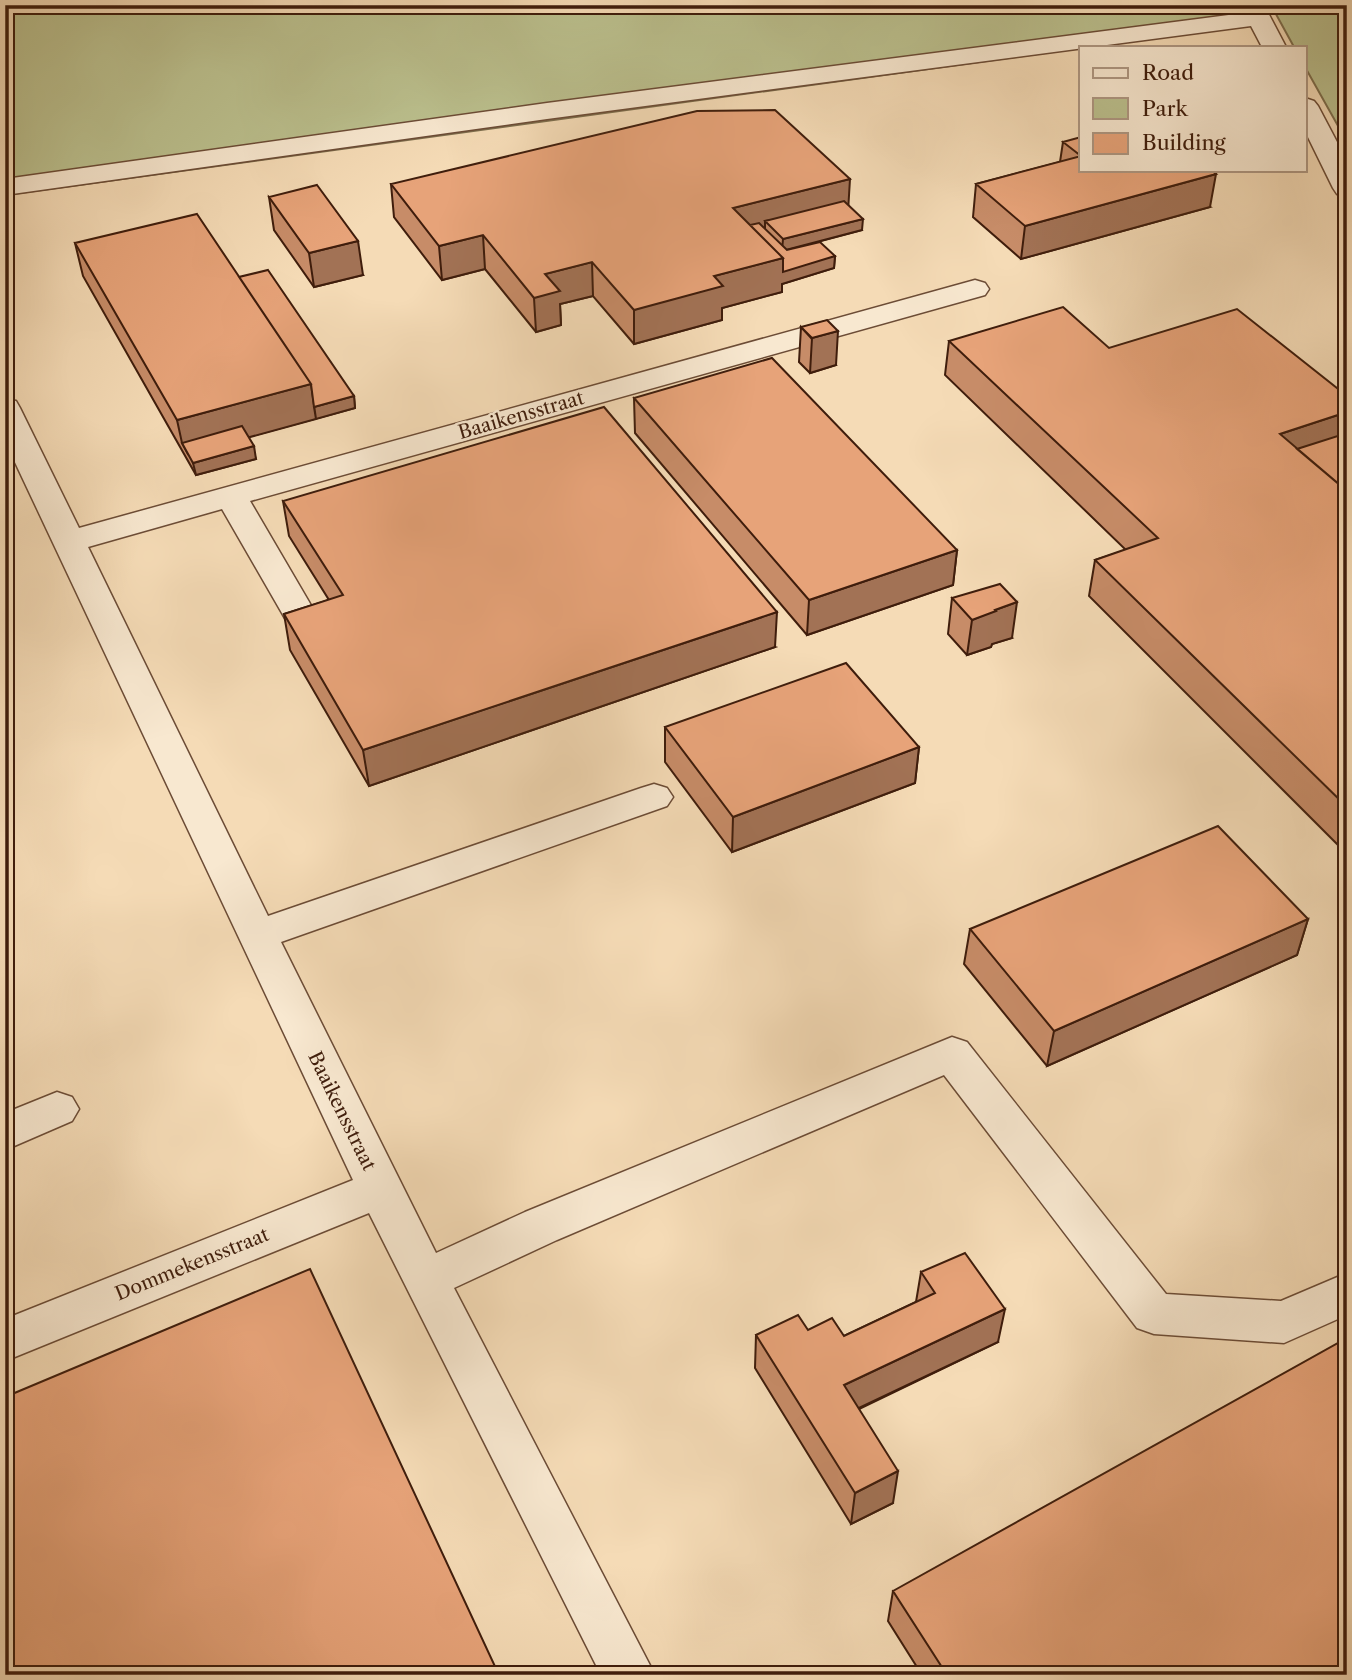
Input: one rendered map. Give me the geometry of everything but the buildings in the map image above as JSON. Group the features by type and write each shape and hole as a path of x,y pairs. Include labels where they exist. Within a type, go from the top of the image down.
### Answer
{"street":[{"path":"5,187 1255,12 1273,46"},
{"path":"1306,108 1347,188"},
{"name":"Baaikensstraat","path":"67,542 975,289"},
{"name":"Baaikensstraat","path":"5,408 379,1189 629,1675"},
{"path":"231,496 302,619"},
{"path":"257,935 654,797"},
{"path":"427,1279 541,1226 952,1054 1154,1314 1284,1322 1347,1293"},
{"path":"5,1132 57,1109"},
{"name":"Dommekensstraat","path":"5,1340 379,1189"}],"green space":[{"path":"5,5 1219,5 1228,28 1079,46 1079,48 5,195"},
{"path":"1271,5 1347,5 1347,142 1306,69 1306,46 1293,46"}]}
